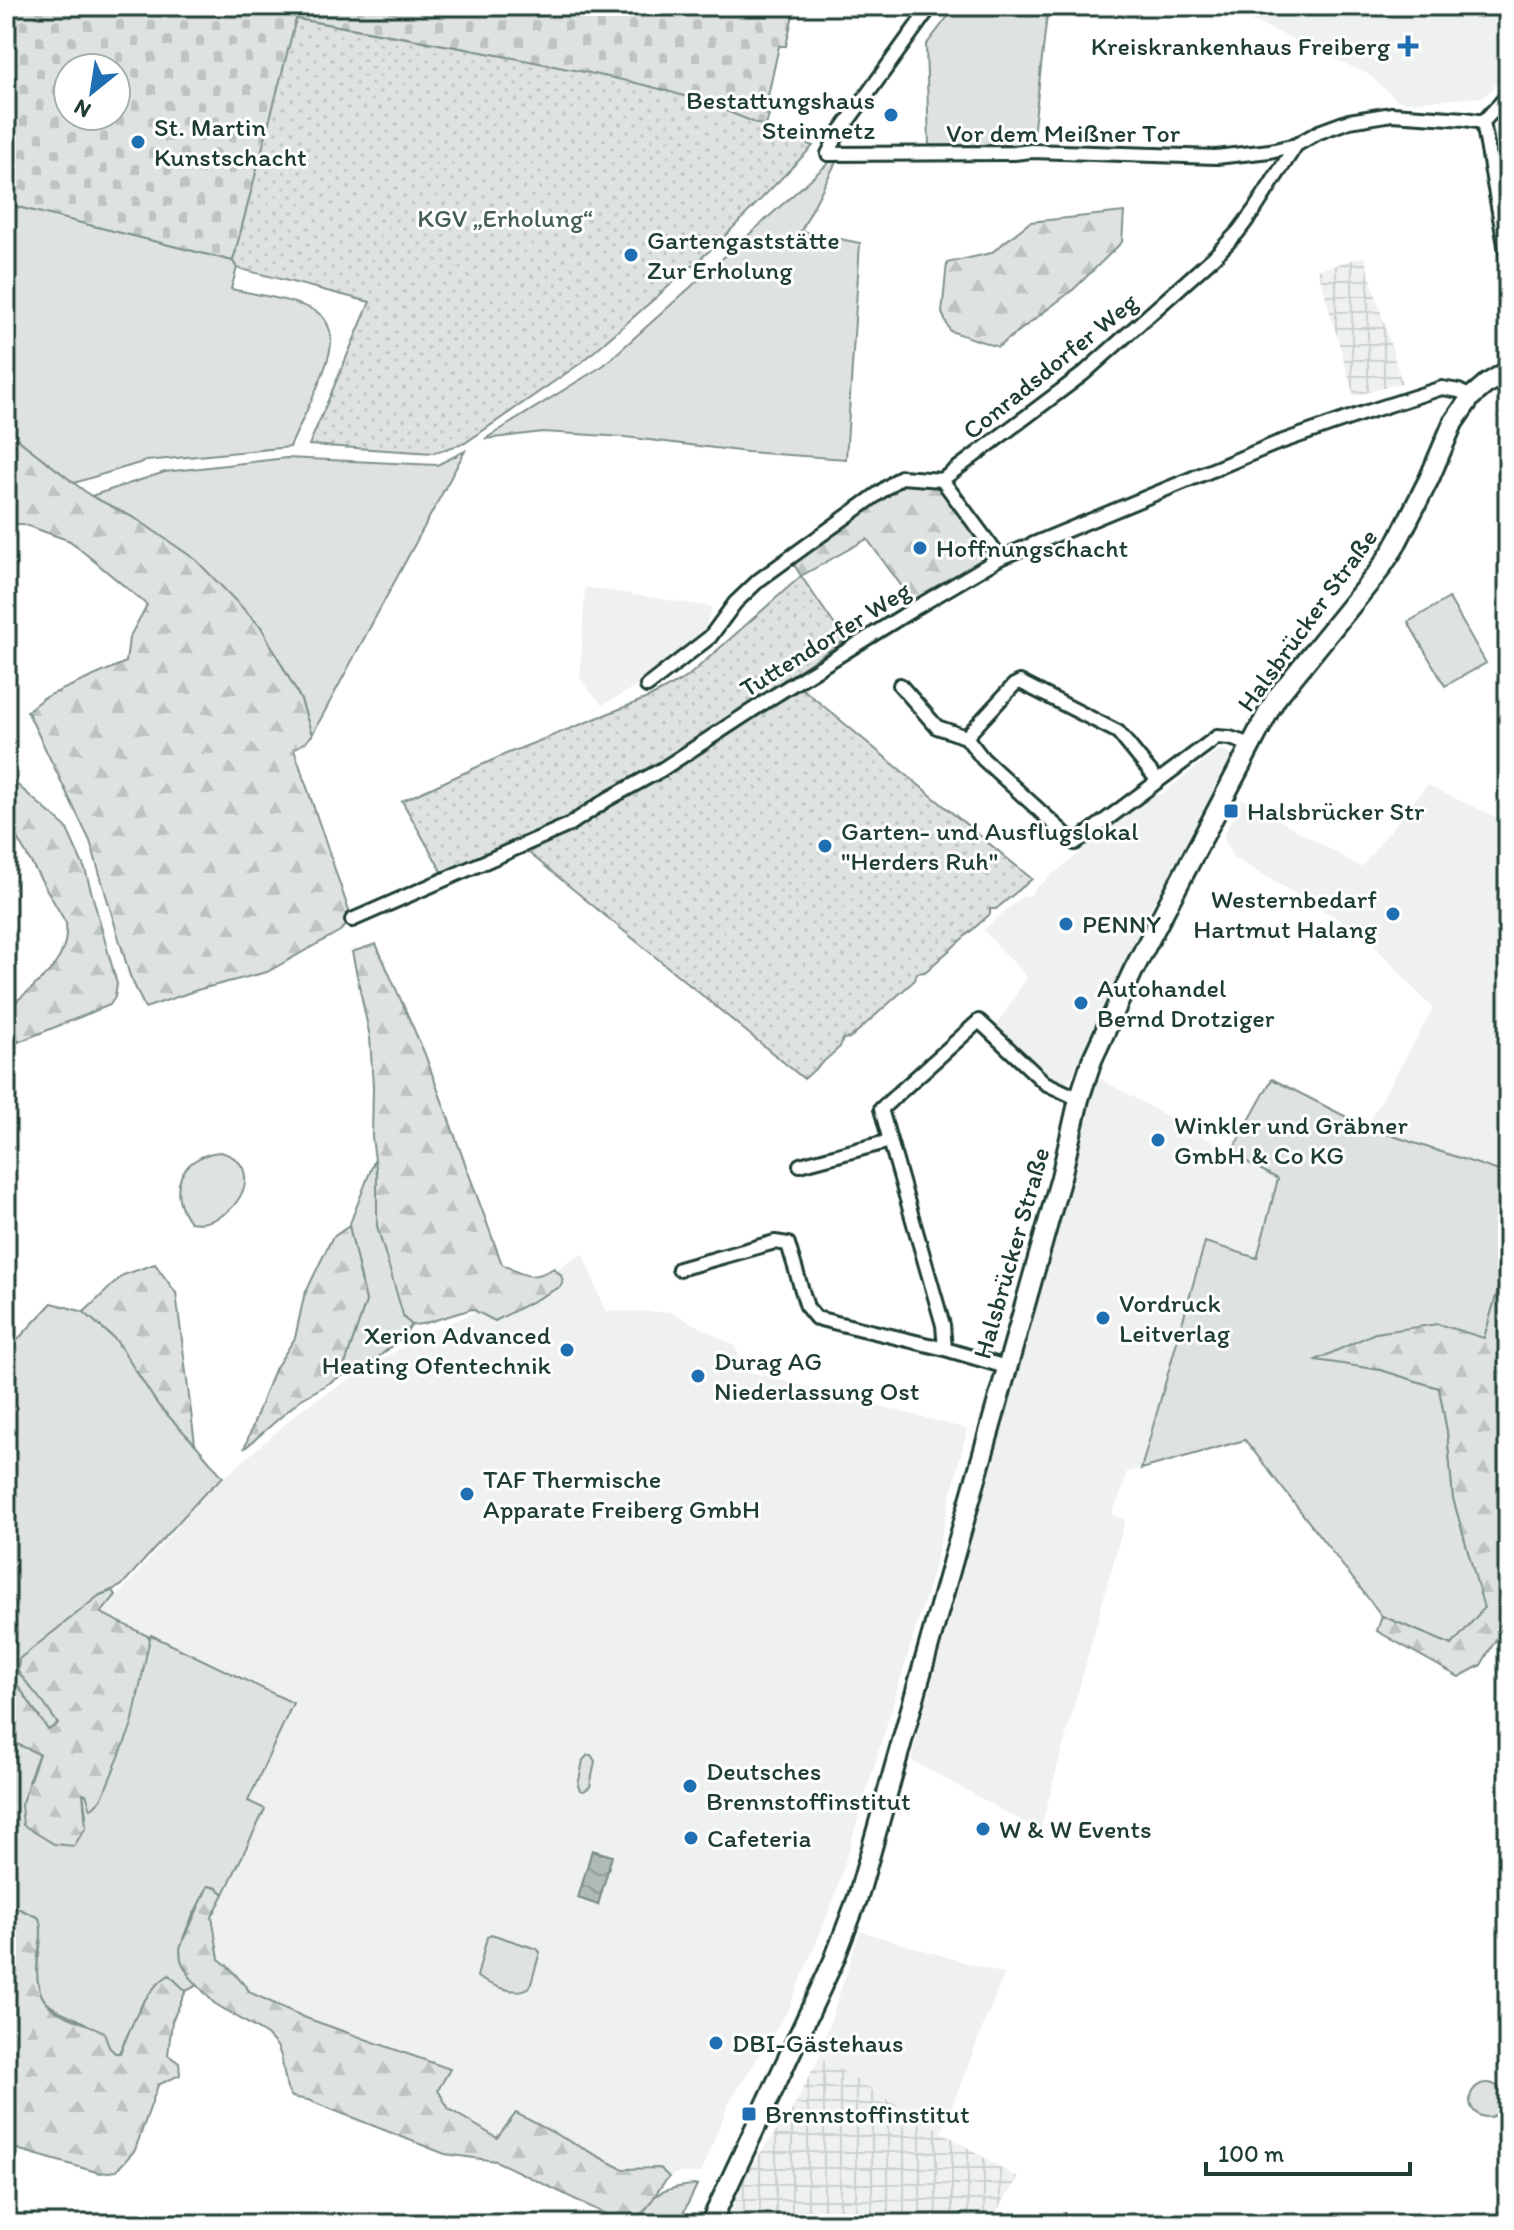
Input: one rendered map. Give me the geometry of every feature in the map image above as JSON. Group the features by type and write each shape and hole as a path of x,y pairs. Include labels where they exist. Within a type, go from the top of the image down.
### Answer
{"main road":[{"name":"Halsbrücker Straße","path":"710,2224 834,1960 858,1897 1092,1060 1133,971 1277,697 1379,571 1394,548 1453,423 1471,397 1508,371"}],"street":[{"name":"Vor dem Meißner Tor","path":"931,6 837,136 828,154 1031,151 1216,157 1296,145"},
{"path":"1483,122 1508,95"},
{"path":"1296,145 1349,121 1392,114 1483,122"},
{"path":"1483,122 1508,262"},
{"name":"Conradsdorfer Weg","path":"942,480 1083,374 1214,257 1255,209 1296,145"},
{"name":"Tuttendorfer Weg","path":"352,920 569,825 1000,558 1275,444 1361,414 1442,388 1471,397"},
{"path":"647,686 710,637 735,603 759,580 901,477 942,480 1000,558"},
{"path":"966,737 1020,682 1118,732 1158,781"},
{"path":"900,685 937,727 966,737 983,759 1075,843 1217,737 1251,745"},
{"path":"945,1349 943,1325 881,1109 979,1021 1045,1083 1079,1099"},
{"path":"800,1165 890,1141"},
{"path":"679,1269 775,1242 788,1244 807,1307 816,1318 1006,1367"}],"shaded area":[{"name":"Kreiskrankenhaus Freiberg","path":"1182,6 1508,6 1508,72 1484,97 1404,102 1397,100 1368,74 1253,21"},
{"path":"1364,256 1402,383 1354,396 1318,270"},
{"path":"585,587 712,607 701,639 643,683 602,705 580,679"},
{"path":"1217,751 1230,754 1229,768 1183,858 1151,907 1069,1082 1059,1086 996,1026 1027,977 983,930 1023,896 1030,896 1098,834 1156,794 1161,795"},
{"path":"1427,785 1508,823 1508,1174 1366,1127 1433,1009 1364,934 1233,857 1226,844 1224,834 1242,799 1361,867"},
{"path":"1097,1077 1279,1179 1257,1259 1205,1242 1141,1469 1127,1472 1111,1514 1125,1520 1040,1831 911,1760"},
{"path":"583,1254 605,1311 671,1312 735,1346 746,1371 967,1429 932,1575 832,1905 789,2008 728,2105 701,2173 677,2173 669,2177 660,2168 622,2169 548,2129 497,2138 449,2109 438,2090 449,2068 306,2018 251,1993 219,1959 212,1917 265,1809 248,1801 292,1703 103,1613 204,1496 303,1408 425,1333 500,1302"},
{"path":"860,1931 1004,1974 942,2131 819,2057"},
{"path":"819,2057 1018,2178 989,2224 720,2224 752,2164 791,2112"}],"green space":[{"path":"6,6 795,6 786,46 779,46 764,114 769,115 765,129 709,106 625,81 297,19 233,261 6,204"},
{"path":"956,6 1048,6 1032,145 929,145 926,45"},
{"name":"KGV „Erholung“","path":"296,19 513,58 652,87 719,108 813,146 716,245 581,363 465,443 433,453 309,445 370,302 237,268 233,261"},
{"path":"839,156 801,231 860,243 846,459 543,432 485,439 604,365"},
{"path":"6,204 233,261 237,268 231,289 291,302 321,315 330,332 329,353 290,447 146,461 74,483 21,442 6,423"},
{"path":"1124,212 1122,242 1074,289 998,347 950,331 942,313 947,263 991,253 1030,222"},
{"path":"6,423 21,442 91,496 138,520 196,560 261,627 301,700 312,735 294,749 352,920 340,931 267,972 197,990 145,1008 130,976 90,841 27,711 43,698 126,662 129,638 147,605 70,541 23,524 6,524"},
{"path":"465,451 312,735 301,700 261,627 195,560 138,520 91,496 165,472 286,458 437,465"},
{"path":"901,477 942,480 1000,558 917,607 867,539 801,576 790,558"},
{"path":"801,576 845,640 605,798 490,858 445,877 402,801 506,754 650,697 686,678"},
{"path":"1449,598 1486,663 1445,686 1408,622"},
{"path":"798,685 1032,879 996,909 990,909 990,914 925,972 917,973 915,980 850,1038 843,1039 840,1047 804,1079 524,849 609,801 666,774"},
{"path":"6,775 66,827 85,869 117,984 110,1005 18,1042 11,1006 57,961 66,937 66,923 6,819"},
{"path":"376,944 424,1052 502,1264 516,1272 533,1276 554,1268 561,1275 563,1282 560,1287 495,1321 472,1309 422,1324 412,1325 404,1318 377,1226 370,1037 352,952"},
{"path":"1272,1079 1366,1127 1508,1174 1508,1255 1484,1338 1317,1359 1381,1370 1439,1388 1447,1431 1453,1498 1485,1608 1452,1645 1382,1616 1245,1440 1141,1469 1205,1242 1257,1258 1278,1179 1231,1153"},
{"path":"220,1152 235,1159 243,1170 245,1182 241,1195 233,1207 221,1216 206,1222 190,1222 179,1199 181,1177 195,1160"},
{"path":"375,1159 398,1292 404,1318 412,1325 370,1363 341,1376 366,1301 349,1226"},
{"path":"349,1226 366,1301 341,1376 300,1400 244,1449 273,1372 295,1338 304,1296 332,1238"},
{"path":"1508,1255 1508,1619 1481,1665 1459,1677 1377,1631 1382,1616 1452,1645 1484,1608 1453,1498 1447,1431 1439,1388 1381,1370 1316,1360 1375,1333 1438,1324 1484,1338"},
{"path":"155,1264 176,1293 195,1444 158,1405 116,1340 84,1312 123,1275"},
{"path":"52,1303 84,1312 116,1340 158,1405 223,1477 121,1586 100,1595 45,1705 58,1724 48,1730 6,1668 6,1352"},
{"path":"112,1591 116,1595 101,1613 150,1637 132,1725 102,1798 91,1809 83,1793 86,1827 74,1846 54,1844 23,1825 21,1805 39,1754 6,1739 6,1668 48,1730 58,1724 18,1672 19,1659 100,1595"},
{"path":"151,1635 293,1703 248,1801 265,1809 224,1894 208,1886 182,1942 181,1958 185,1969 198,1985 186,1991 169,1975 143,2002 119,2053 114,2053 89,2026 46,2002 37,1977 41,1935 39,1918 6,1903 6,1769 11,1755 8,1740 39,1753 28,1782 86,1816 83,1793 86,1794"},
{"path":"588,1755 595,1761 590,1787 584,1791 578,1786 583,1760"},
{"path":"208,1886 224,1894 212,1917 219,1959 251,1993 306,2018 450,2069 438,2090 449,2109 497,2138 516,2113 622,2169 660,2168 669,2177 646,2210 624,2223 496,2161 445,2154 308,2100 292,2097 287,2089 277,2046 267,2035 214,2003 190,1977 181,1960 180,1948"},
{"path":"6,1903 39,1918 41,1932 37,1975 44,2000 62,2014 104,2032 109,2047 115,2053 120,2053 139,2010 160,1982 169,1975 186,1991 172,2021 168,2055 179,2063 180,2075 158,2085 135,2150 116,2171 100,2173 6,2146"},
{"path":"491,1934 540,1952 530,1987 511,1990 477,1977 487,1937"},
{"path":"1487,2083 1499,2088 1504,2100 1499,2112 1487,2117 1475,2112 1470,2100 1475,2088"},
{"path":"697,2185 678,2224 624,2223 638,2217 661,2193"}],"water":[{"path":"592,1850 612,1856 598,1905 578,1898"}],"place":[{"name":"Kreiskrankenhaus Freiberg","path":"1408,46"},
{"name":"Bestattungshaus Steinmetz","path":"891,115"},
{"name":"St. Martin Kunstschacht","path":"138,142"},
{"name":"Gartengaststätte Zur Erholung","path":"631,255"},
{"name":"Hoffnungschacht","path":"920,548"},
{"name":"Halsbrücker Str","path":"1231,811"},
{"name":"Garten- und Ausflugslokal \"Herders Ruh\"","path":"825,846"},
{"name":"Westernbedarf Hartmut Halang","path":"1393,914"},
{"name":"PENNY","path":"1066,924"},
{"name":"Autohandel Bernd Drotziger","path":"1081,1003"},
{"name":"Winkler und Gräbner GmbH & Co KG","path":"1158,1140"},
{"name":"Vordruck Leitverlag","path":"1103,1318"},
{"name":"Xerion Advanced Heating Ofentechnik","path":"567,1350"},
{"name":"Durag AG Niederlassung Ost","path":"698,1376"},
{"name":"TAF Thermische Apparate Freiberg GmbH","path":"467,1494"},
{"name":"Deutsches Brennstoffinstitut","path":"690,1786"},
{"name":"W & W Events","path":"983,1829"},
{"name":"Cafeteria","path":"691,1838"},
{"name":"DBI-Gästehaus","path":"716,2043"},
{"name":"Brennstoffinstitut","path":"749,2114"}]}
